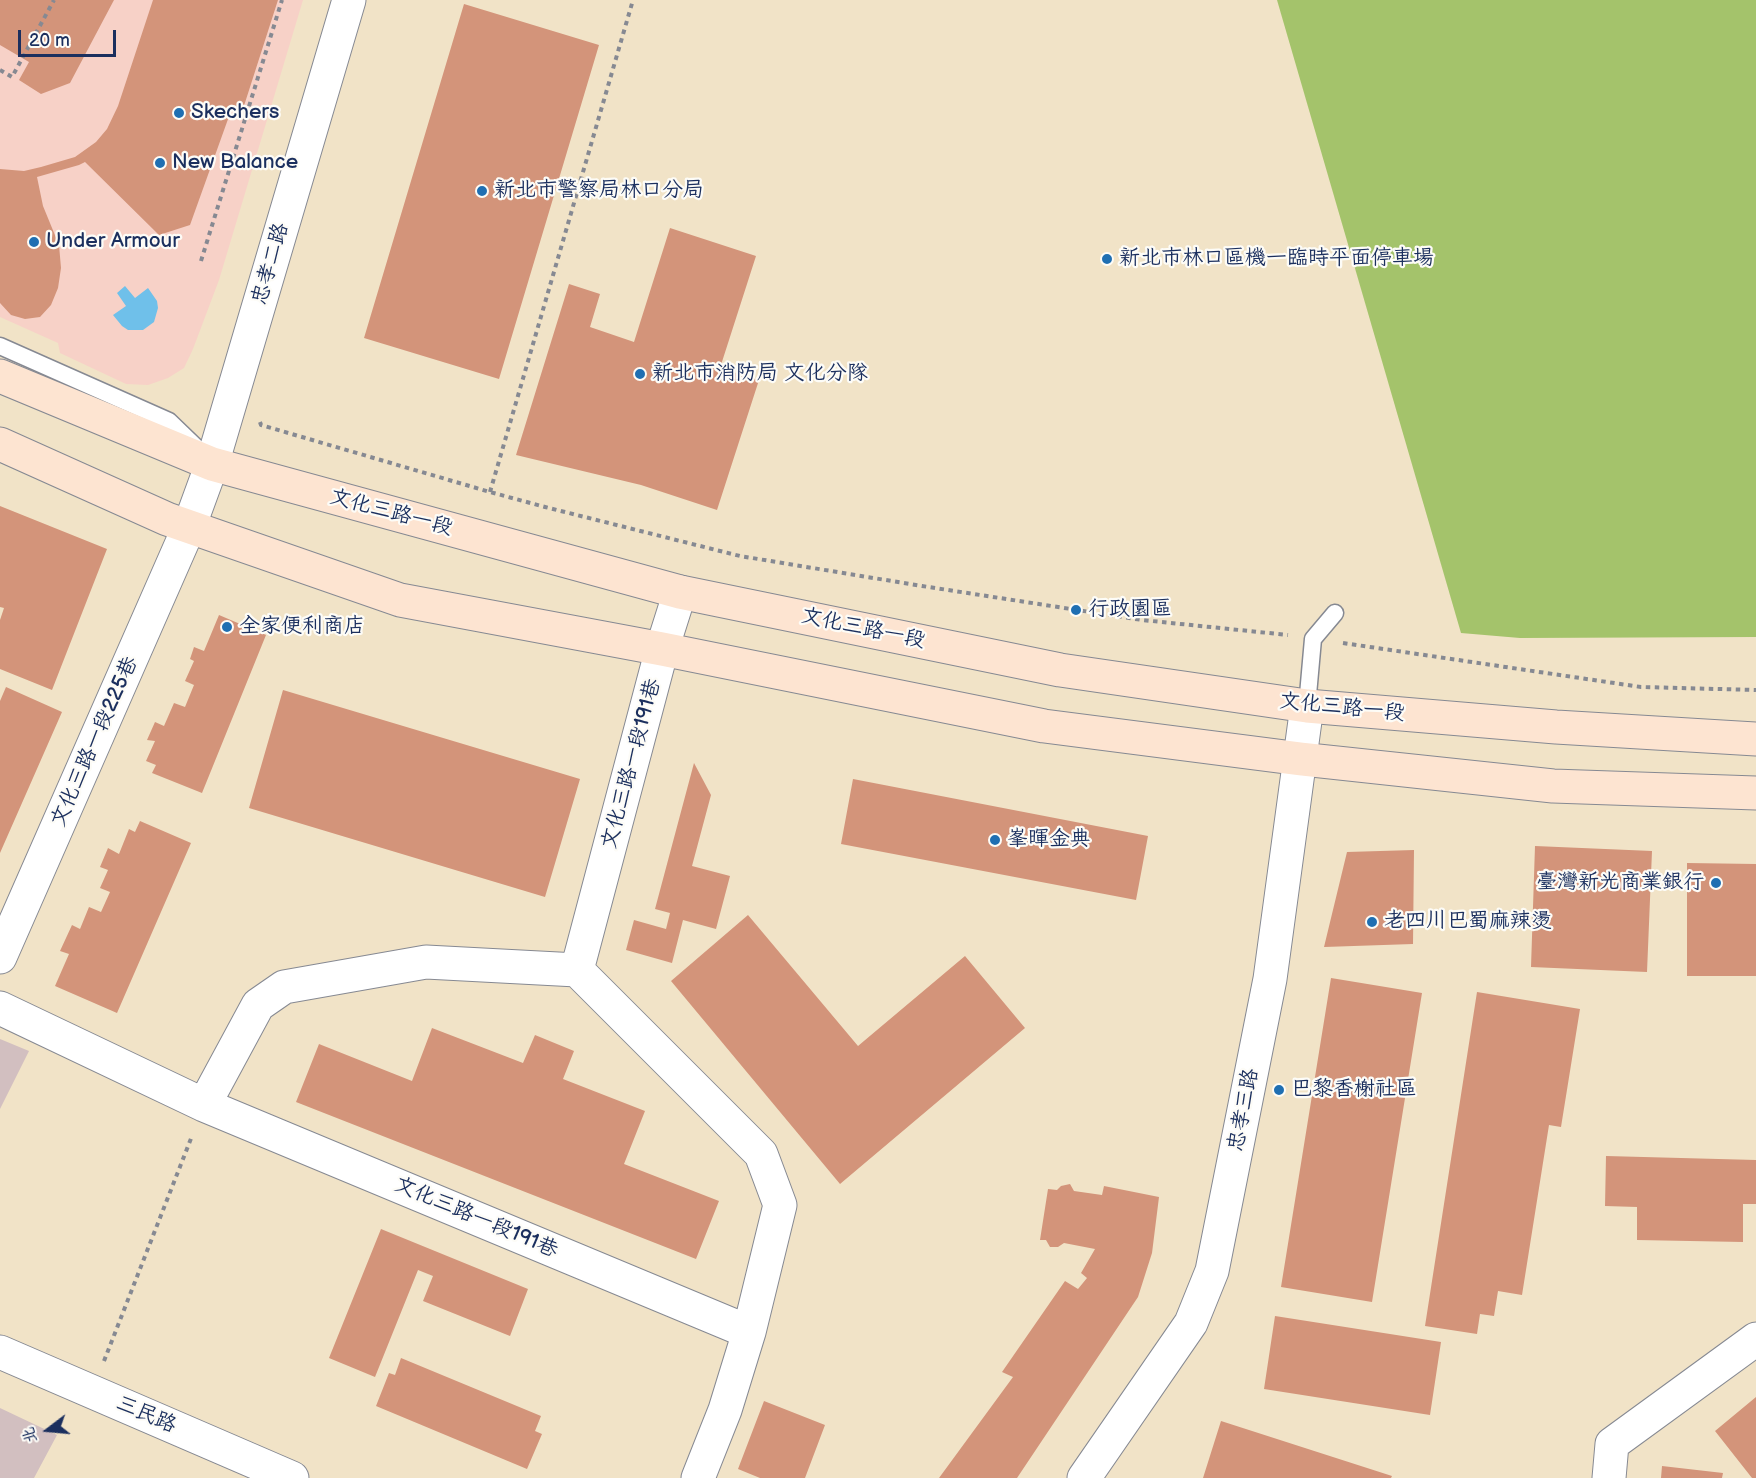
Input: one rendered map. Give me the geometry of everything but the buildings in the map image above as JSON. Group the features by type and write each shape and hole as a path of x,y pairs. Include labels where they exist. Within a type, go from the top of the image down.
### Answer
{"street":[{"name":"忠孝二路","path":"189,527 212,464 349,0"},
{"name":"文化三路一段","path":"0,376 212,464 680,592 1060,670 1307,706 1556,728 1756,739"},
{"path":"0,444 167,519 400,600 662,649 1044,726 1301,759 1553,786 1756,793"},
{"name":"文化三路一段225巷","path":"0,957 189,527"},
{"name":"文化三路一段191巷","path":"577,970 662,649 680,592"},
{"name":"忠孝三路","path":"1084,1478 1191,1323 1212,1271 1270,980 1307,706"},
{"path":"204,1105 258,1005 284,987 426,962 577,970 761,1154 780,1205 749,1332 725,1410 698,1478"},
{"name":"文化三路一段191巷","path":"0,1008 204,1105 749,1332"},
{"path":"1609,1478 1611,1444 1756,1340"},
{"name":"三民路","path":"0,1352 292,1478"}],"lane":[{"path":"0,346 169,420 212,464"},
{"path":"1307,706 1313,639 1335,613"}],"path":[{"path":"0,70 12,77 54,0"},
{"path":"201,261 282,0"},
{"path":"490,492 633,0"},
{"path":"258,416 261,425 490,492 740,556 1142,620 1313,639 1641,687 1756,690"},
{"path":"92,1392 204,1105"}],"shaded area":[{"path":"0,0 303,0 219,280 184,368 168,378 148,385 126,384 60,353 58,343 0,317"},
{"path":"0,1039 29,1051 0,1109"},
{"path":"0,1408 57,1435 34,1478 0,1478"}],"green space":[{"path":"1277,0 1756,0 1756,637 1520,638 1461,633"}],"water":[{"path":"125,286 135,298 148,288 157,301 158,308 154,322 143,330 128,330 113,315 126,306 117,293"}],"place":[{"name":"Skechers","path":"179,113"},
{"name":"New Balance","path":"160,163"},
{"name":"新北市警察局林口分局","path":"482,191"},
{"name":"Under Armour","path":"34,242"},
{"name":"新北市林口區機一臨時平面停車場","path":"1107,259"},
{"name":"新北市消防局 文化分隊","path":"640,374"},
{"name":"行政園區","path":"1076,610"},
{"name":"全家便利商店","path":"227,627"},
{"name":"峯暉金典","path":"995,840"},
{"name":"臺灣新光商業銀行","path":"1716,883"},
{"name":"老四川巴蜀麻辣燙","path":"1372,922"},
{"name":"巴黎香榭社區","path":"1279,1090"}]}
